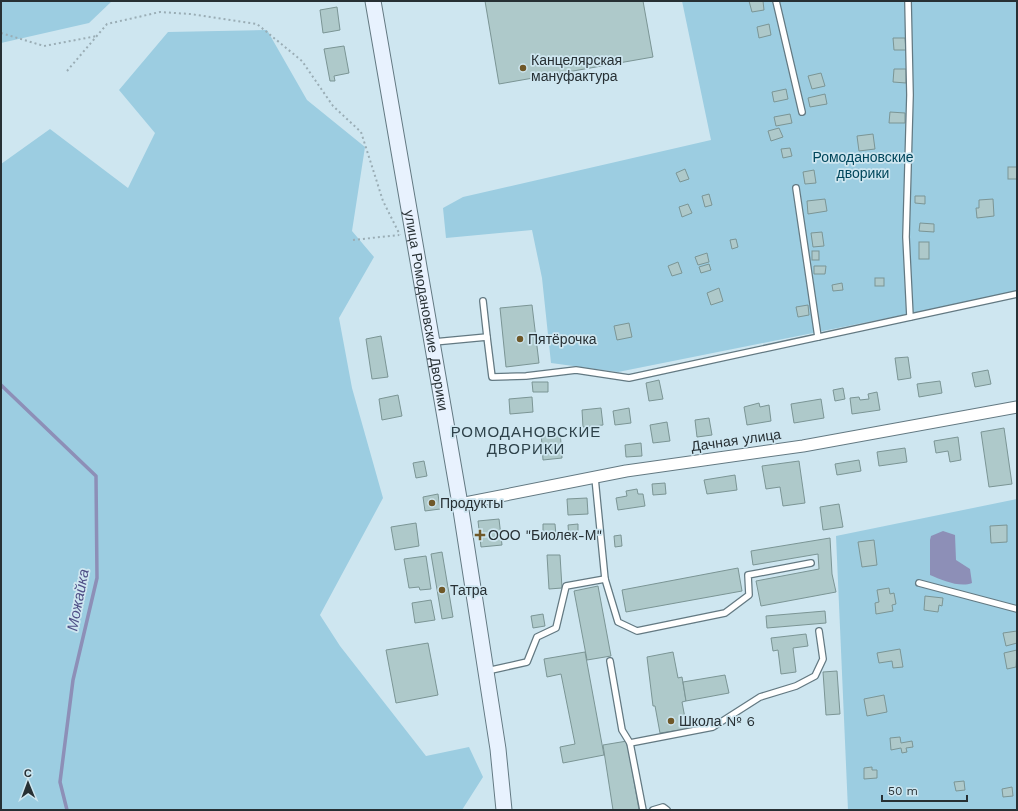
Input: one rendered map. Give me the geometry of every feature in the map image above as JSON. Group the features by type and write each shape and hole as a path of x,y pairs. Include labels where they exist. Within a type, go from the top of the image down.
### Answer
{"street":[{"name":"улица Ромодановские Дворики","path":"373,1 407,235 434,342 498,749 504,810"},
{"name":"Дачная улица","path":"460,504 626,471 802,446 1017,407"}],"lane":[{"path":"776,1 802,112"},
{"path":"908,1 910,94 906,236 910,317"},
{"path":"796,188 818,337"},
{"path":"483,301 492,377 526,376 576,370 629,378 1017,294"},
{"path":"434,342 487,337"},
{"path":"595,478 605,580 618,622 637,631 725,613 749,595 748,575 811,563"},
{"path":"486,672 527,662 537,637 556,628 566,586 605,580"},
{"path":"920,583 1017,609"},
{"path":"630,743 713,727 760,697 796,686 815,676 823,659 819,630"},
{"path":"610,661 622,730 630,743 643,810"},
{"path":"653,810 663,807 667,810"}],"path":[{"path":"67,71 107,24 160,12 190,14 257,24 302,61 333,106 361,132 383,201 407,235 353,240"},
{"path":"1,33 44,46 96,36"}],"green space":[{"path":"1,1 112,1 89,23 1,43"},
{"name":"Ромодановские дворики","path":"682,1 1017,1 1017,292 618,372 551,363 542,278 532,230 446,238 443,208 463,197 711,140"},
{"path":"267,30 307,100 365,147 352,231 374,257 339,318 352,388 383,498 320,615 340,646 426,756 469,747 483,777 462,810 1,810 1,164 50,129 128,188 155,133 119,90 168,32"},
{"path":"1017,499 1017,810 848,810 836,536"}],"shaded area":[{"path":"943,531 955,535 956,560 970,569 972,583 962,585 945,581 930,575 931,536"}],"building":[{"path":"485,1 643,1 653,57 499,84"},
{"path":"749,1 763,1 764,10 752,12"},
{"path":"337,7 340,30 323,33 320,10"},
{"path":"769,24 771,35 759,38 757,27"},
{"path":"893,38 905,38 906,50 894,50"},
{"path":"344,46 349,73 334,76 335,81 330,81 324,49"},
{"path":"894,69 906,69 906,83 893,82"},
{"path":"821,73 825,86 812,89 808,76"},
{"path":"786,89 788,99 774,102 772,92"},
{"path":"825,94 827,104 810,107 808,98"},
{"path":"890,112 905,113 905,123 889,123"},
{"path":"790,114 792,123 776,126 774,117"},
{"path":"779,128 783,137 771,141 768,131"},
{"path":"873,134 875,149 859,151 857,136"},
{"path":"790,148 792,156 783,158 781,149"},
{"path":"1008,167 1017,167 1017,179 1008,179"},
{"path":"685,169 689,179 680,182 676,173"},
{"path":"814,170 816,183 805,184 803,172"},
{"path":"709,194 712,205 705,207 702,196"},
{"path":"915,196 925,196 925,204 915,203"},
{"path":"825,199 827,211 808,214 807,201"},
{"path":"993,199 994,216 977,218 976,208 979,208 979,200"},
{"path":"688,204 692,213 682,217 679,207"},
{"path":"920,223 934,224 934,232 919,231"},
{"path":"822,232 824,246 813,247 811,233"},
{"path":"736,239 738,247 732,249 730,240"},
{"path":"919,242 929,242 929,259 919,259"},
{"path":"812,251 819,251 819,260 812,260"},
{"path":"707,253 709,262 698,265 695,257"},
{"path":"678,262 682,273 672,276 668,266"},
{"path":"709,264 711,270 701,273 699,267"},
{"path":"814,266 826,266 825,274 814,274"},
{"path":"875,278 884,278 884,286 875,286"},
{"path":"842,283 843,290 833,291 832,285"},
{"path":"719,288 723,301 711,305 707,293"},
{"name":"Пятёрочка","path":"532,305 539,363 506,367 500,308"},
{"path":"808,305 809,315 798,317 796,307"},
{"path":"629,323 632,337 617,340 614,326"},
{"path":"381,336 388,377 372,379 366,339"},
{"path":"908,357 911,378 898,380 895,358"},
{"path":"988,370 991,384 975,387 972,373"},
{"path":"659,380 663,399 649,401 646,383"},
{"path":"940,381 942,393 919,397 917,384"},
{"path":"532,382 548,382 548,392 533,392"},
{"path":"843,388 845,399 835,401 833,390"},
{"path":"877,392 880,410 852,414 850,398 859,397 860,400 869,399 868,394"},
{"path":"398,395 402,416 382,420 379,399"},
{"path":"532,397 533,412 510,414 509,399"},
{"path":"821,399 824,418 794,423 791,404"},
{"path":"759,403 760,407 769,405 771,421 747,425 744,407"},
{"path":"601,408 603,425 583,427 582,410"},
{"path":"629,408 631,423 615,425 613,411"},
{"path":"709,418 712,435 697,437 695,420"},
{"path":"667,422 670,441 653,443 650,425"},
{"path":"1004,428 1012,484 989,487 981,432"},
{"path":"560,430 562,458 543,460 541,431"},
{"path":"958,437 961,460 950,462 948,451 936,453 934,441"},
{"path":"641,443 642,456 626,457 625,445"},
{"path":"905,448 907,462 879,466 877,452"},
{"path":"859,460 861,471 837,475 835,464"},
{"path":"424,461 427,476 416,478 413,463"},
{"path":"799,461 805,503 783,506 780,487 766,489 762,466"},
{"path":"735,475 737,490 707,494 704,480"},
{"path":"665,483 666,494 653,495 652,484"},
{"path":"637,489 638,494 643,494 645,506 618,510 616,498 627,496 626,491"},
{"name":"Продукты","path":"438,494 440,509 425,511 423,497"},
{"path":"587,498 588,514 568,515 567,499"},
{"path":"839,504 843,527 823,530 820,507"},
{"path":"499,519 502,545 481,547 478,521"},
{"path":"416,523 419,546 395,550 391,527"},
{"path":"543,524 555,524 556,535 543,536"},
{"path":"578,524 578,538 569,538 568,525"},
{"path":"1007,525 1007,542 991,543 990,526"},
{"path":"621,535 622,546 615,547 614,536"},
{"path":"830,538 832,574 836,592 761,606 756,581 819,569 818,554 753,565 751,551"},
{"path":"874,540 877,565 862,567 858,542"},
{"name":"Татра","path":"442,552 453,617 442,619 431,554"},
{"path":"547,555 560,555 562,588 549,589"},
{"path":"426,556 431,589 420,590 419,587 409,588 404,559"},
{"path":"738,568 742,591 626,612 622,590"},
{"path":"598,586 611,656 587,660 574,591"},
{"path":"889,588 890,594 894,593 896,604 892,605 893,611 876,614 875,603 879,602 877,590"},
{"path":"925,596 943,598 942,606 939,605 938,612 924,610"},
{"path":"431,600 435,620 415,623 412,603"},
{"path":"825,611 826,623 767,628 766,616"},
{"path":"543,614 545,626 533,628 531,616"},
{"path":"1017,631 1017,643 1006,646 1003,633"},
{"path":"806,634 808,646 793,648 796,672 781,674 778,650 773,651 771,638"},
{"path":"428,643 438,695 396,703 386,650"},
{"path":"900,649 903,667 893,668 892,661 879,663 877,653"},
{"path":"1017,650 1016,667 1007,669 1004,653"},
{"path":"585,652 604,755 563,763 560,747 575,744 561,674 547,677 544,659"},
{"path":"673,652 678,678 682,677 686,701 682,702 687,729 660,733 655,706 653,706 647,657"},
{"path":"837,671 840,714 826,715 823,672"},
{"path":"725,675 729,693 686,701 683,682"},
{"path":"884,695 887,712 867,716 864,699"},
{"path":"900,737 901,743 912,741 913,747 906,748 907,752 902,753 901,748 891,750 890,738"},
{"path":"627,741 639,810 613,810 603,745"},
{"path":"872,767 872,770 877,770 877,778 864,779 864,768"},
{"path":"964,781 965,790 956,791 954,782"},
{"path":"1012,787 1013,796 1003,797 1002,789"}],"waterway":[{"name":"Можайка","path":"1,385 96,476 97,578 73,680 60,782 67,810"}],"place":[{"name":"Канцелярская мануфактура","path":"523,68"},
{"name":"Пятёрочка","path":"520,339"},
{"name":"Продукты","path":"432,503"},
{"name":"ООО \"Биолек-М\"","path":"480,535"},
{"name":"Татра","path":"442,590"},
{"name":"Школа № 6","path":"671,721"}],"district":[{"name":"РОМОДАНОВСКИЕ ДВОРИКИ","path":"526,440"}]}
